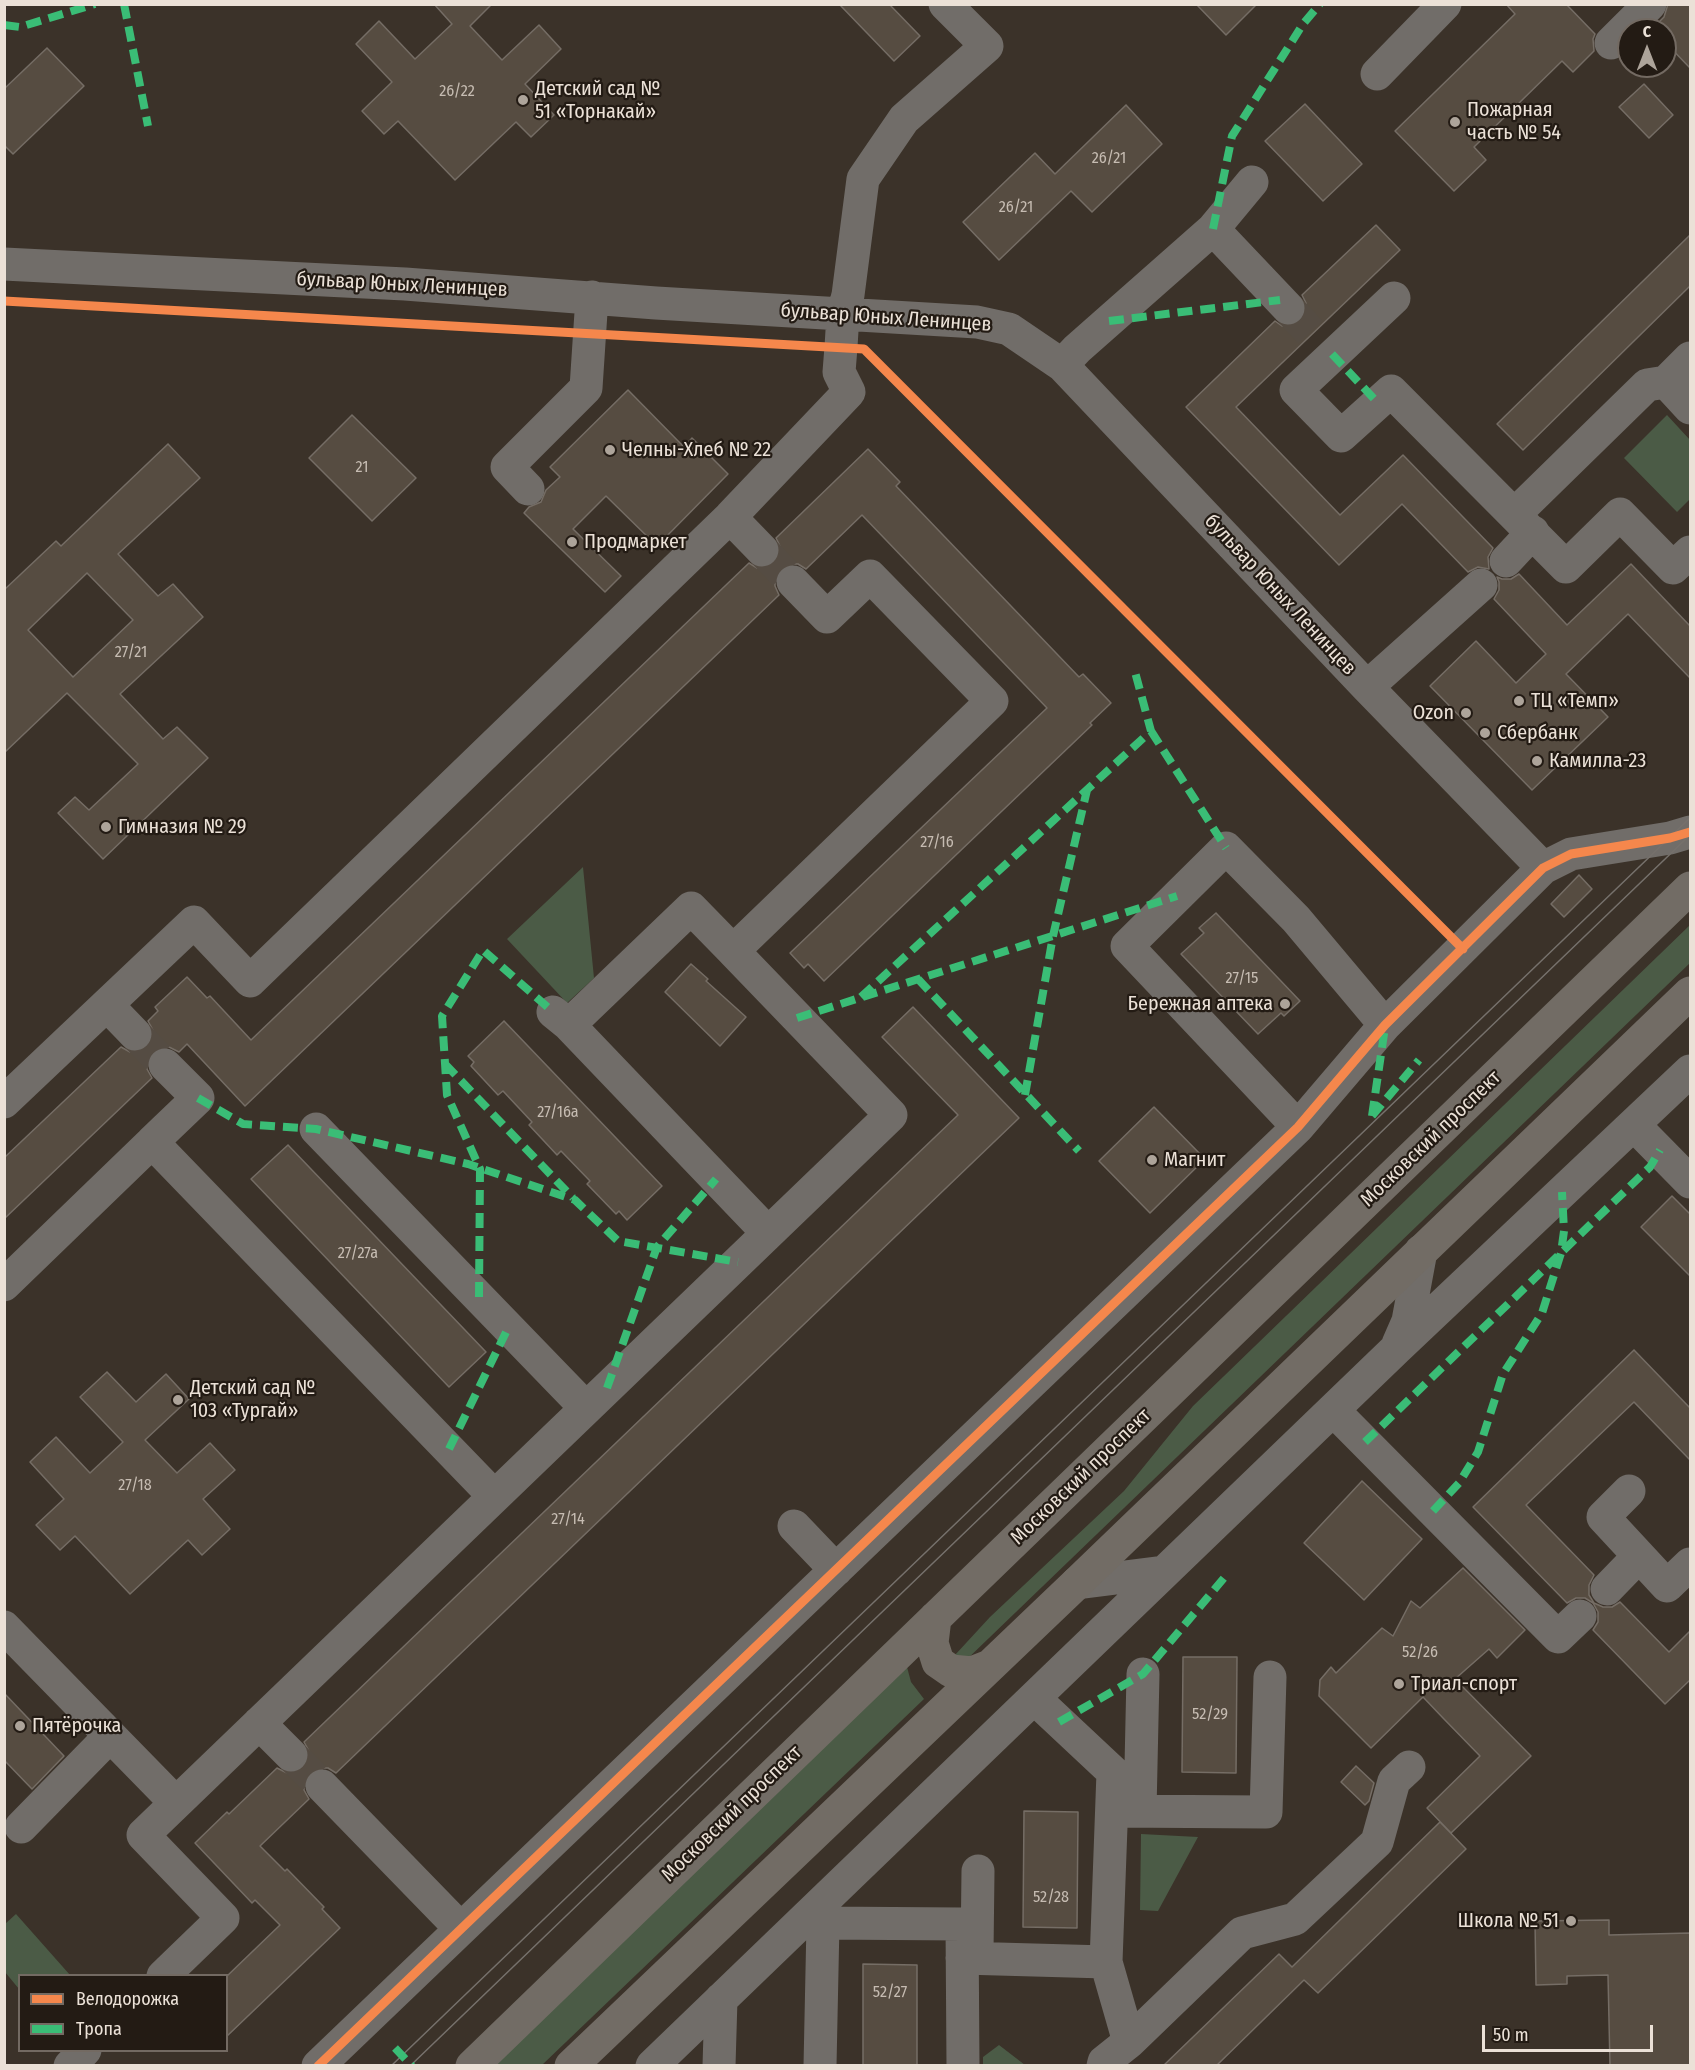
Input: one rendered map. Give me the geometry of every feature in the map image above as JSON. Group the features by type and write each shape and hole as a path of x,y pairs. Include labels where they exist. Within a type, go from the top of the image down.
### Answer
{"main road":[{"name":"Московский проспект","path":"472,2066 1690,888"},
{"path":"571,2066 1690,993"},
{"path":"935,1618 932,1643 938,1662 951,1671 972,1672 990,1666"}],"street":[{"path":"4,1102 194,922 250,981 730,517 849,392 839,372 843,314 848,296 863,179 904,119 987,46 945,4"},
{"path":"1377,74 1445,4"},
{"path":"1611,43 1650,4"},
{"path":"1062,365 1077,349 1213,229 1252,182"},
{"path":"1213,229 1288,308"},
{"name":"бульвар Юных Ленинцев","path":"4,264 405,284 977,322 1009,329 1062,365 1367,687 1543,868"},
{"path":"528,489 507,467 586,388 592,297"},
{"path":"1394,298 1322,344 1296,390 1341,436 1391,391 1566,567 1620,514 1673,568 1690,552"},
{"path":"1506,561 1524,523 1647,385 1666,382 1690,358"},
{"path":"1666,382 1690,408"},
{"path":"730,517 762,550"},
{"path":"733,951 992,701 870,576 827,617 792,582"},
{"path":"1367,687 1480,585"},
{"path":"318,2066 1298,1127 1385,1025 1543,868 1571,854 1670,838 1690,832"},
{"path":"1298,1127 1127,946 1226,848 1296,919 1385,1025"},
{"path":"165,1974 223,1918 143,1835 891,1115 691,908 561,1018 768,1233"},
{"path":"107,1005 135,1034"},
{"path":"4,1285 198,1098 165,1065"},
{"path":"652,2066 721,1999 814,1920 1034,1698 1164,1572 1690,1071"},
{"path":"1634,1125 1690,1182"},
{"path":"316,1128 586,1408"},
{"path":"152,1142 494,1496"},
{"path":"1396,1349 1408,1321 1421,1251"},
{"path":"1333,1410 1558,1637 1580,1616"},
{"path":"1629,1491 1603,1516 1667,1586 1690,1564"},
{"path":"794,1527 836,1570"},
{"path":"1607,1589 1639,1556"},
{"path":"1077,1583 1164,1572"},
{"path":"4,1627 176,1803"},
{"path":"1129,2042 1106,1962 1143,1674"},
{"path":"1126,1811 1266,1812 1270,1677"},
{"path":"1034,1698 1113,1772 1126,1811"},
{"path":"259,1723 291,1755"},
{"path":"21,1827 110,1736"},
{"path":"1103,2066 1104,2062 1129,2042 1242,1933 1295,1919 1377,1842 1394,1781 1409,1767"},
{"path":"322,1786 461,1929"},
{"path":"963,2066 978,1871"},
{"path":"814,1920 962,1924 970,1958"},
{"path":"814,1920 820,2066"},
{"path":"970,1958 1106,1962"},
{"path":"719,2066 721,1999"},
{"path":"70,2066 84,2052"}],"green space":[{"path":"1667,415 1690,440 1690,499 1677,512 1624,458"},
{"path":"583,867 594,978 567,1003 507,939"},
{"path":"1690,925 1690,963 962,1664 955,1655 990,1617 1124,1491 1193,1406"},
{"path":"907,1667 911,1682 924,1699 542,2065 489,2066"},
{"path":"1141,1834 1198,1837 1158,1911 1140,1910"},
{"path":"16,1914 69,1974 18,1974 18,1988 5,1972 5,1924"},
{"path":"999,2045 1025,2065 983,2065 983,2057"}],"building":[{"path":"434,4 492,4 470,26 502,60 539,25 561,49 525,84 554,115 531,137 516,122 455,180 398,121 384,134 362,111 392,82 356,44 379,21 415,59 452,24"},
{"path":"839,4 889,4 920,36 894,61"},
{"path":"1196,4 1257,4 1226,35"},
{"path":"1506,4 1566,4 1595,34 1594,51 1573,72 1562,61 1474,147 1486,160 1454,191 1395,131 1515,14"},
{"path":"1668,4 1690,4 1690,68 1677,54 1677,18 1664,17"},
{"path":"47,48 84,86 13,154 4,145 4,89"},
{"path":"1644,84 1673,115 1649,138 1619,107"},
{"path":"1305,104 1362,164 1323,201 1265,141"},
{"path":"1126,105 1162,144 1092,212 1071,191 999,260 963,222 1035,153 1055,174"},
{"path":"1376,225 1400,250 1236,407 1340,515 1403,455 1493,548 1488,557 1489,569 1478,567 1468,572 1402,504 1339,565 1186,407 1275,321 1282,326 1292,326 1300,322 1306,313 1306,303 1302,295"},
{"path":"1690,235 1690,286 1523,450 1497,424"},
{"path":"628,390 684,447 692,438 728,474 657,546 606,496 573,529 621,576 605,592 524,513 529,507 541,502 546,490 560,477 550,467"},
{"path":"352,415 416,478 372,521 309,458"},
{"path":"168,444 200,478 118,554 158,596 173,584 203,617 120,694 163,739 177,727 208,758 103,859 58,813 75,797 89,810 138,764 67,693 4,753 4,590 56,541 61,546","holes":["87,573 133,620 73,677 28,630"]},
{"path":"868,449 900,482 896,486 1079,677 1083,674 1111,703 1090,723 1092,725 824,981 808,964 804,968 790,953 1047,708 862,515 806,569 798,564 788,564 780,568 775,577 775,586 779,595 245,1106 187,1044 179,1052 169,1047 160,1047 151,1052 147,1061 147,1069 152,1078 4,1219 4,1158 121,1047 130,1052 140,1052 148,1047 153,1040 153,1030 148,1021 158,1011 155,1007 187,977 207,998 210,996 251,1040 749,563 757,568 766,568 775,564 780,555 780,546 776,538"},
{"path":"1631,564 1690,626 1690,678 1628,614 1566,674 1608,717 1532,790 1430,686 1476,641 1516,683 1546,654 1494,599 1499,590 1497,577 1511,579 1519,574 1567,625"},
{"path":"1579,875 1592,889 1564,917 1551,904"},
{"path":"1216,913 1300,1001 1284,1016 1281,1013 1258,1034 1181,954 1204,933 1199,928"},
{"path":"691,964 708,979 706,981 746,1017 720,1046 665,992"},
{"path":"913,1007 1019,1118 336,1773 328,1768 318,1768 309,1773 304,1780 304,1790 309,1799 260,1846 285,1871 287,1869 324,1907 322,1909 340,1928 228,2035 228,1975 280,1925 255,1900 252,1903 195,1843 277,1768 287,1773 295,1773 304,1769 309,1759 309,1751 304,1742 958,1115 882,1037"},
{"path":"504,1021 662,1186 627,1220 619,1211 616,1214 587,1184 590,1181 561,1151 557,1155 529,1125 532,1122 503,1091 498,1095 471,1066 474,1062 468,1056"},
{"name":"Магнит","path":"1154,1107 1205,1159 1150,1213 1099,1161"},
{"path":"288,1145 486,1352 449,1387 251,1179"},
{"path":"1672,1196 1690,1214 1690,1276 1641,1227"},
{"path":"1634,1350 1690,1408 1690,1460 1634,1402 1526,1505 1594,1575 1589,1585 1589,1595 1594,1603 1603,1607 1612,1607 1620,1602 1669,1652 1690,1631 1690,1680 1665,1704 1593,1630 1598,1622 1598,1612 1593,1603 1585,1598 1576,1598 1567,1603 1473,1507"},
{"path":"107,1372 136,1402 166,1374 189,1399 145,1440 177,1473 210,1443 235,1470 203,1499 230,1529 202,1555 188,1540 130,1594 75,1536 60,1550 36,1525 64,1499 30,1462 56,1437 90,1473 123,1442 80,1397"},
{"path":"1362,1481 1422,1539 1364,1600 1304,1543"},
{"path":"1463,1568 1525,1630 1497,1658 1489,1649 1455,1679 1531,1756 1451,1833 1427,1808 1480,1756 1423,1697 1371,1748 1319,1696 1320,1680 1331,1667 1336,1673 1382,1628 1393,1636 1411,1601 1420,1608"},
{"path":"1183,1657 1237,1657 1236,1773 1182,1772"},
{"name":"Пятёрочка","path":"4,1693 64,1756 32,1789 4,1760"},
{"path":"1356,1766 1374,1783 1369,1801 1365,1805 1341,1782"},
{"path":"1024,1811 1078,1812 1077,1928 1023,1927"},
{"path":"1440,1822 1466,1849 1318,1993 1304,1980 1216,2066 1163,2066 1279,1954 1292,1967"},
{"path":"1609,1920 1609,1935 1690,1933 1690,2066 1610,2066 1608,1975 1567,1976 1567,1984 1536,1985 1535,1921"},
{"path":"863,1964 917,1965 917,2066 863,2066"}],"tunnel":[{"path":"1288,308 1312,334"},
{"path":"762,550 793,582"},
{"path":"135,1034 165,1065"},
{"path":"291,1755 322,1786"}],"tram line":[{"path":"391,2066 1690,818"},
{"path":"410,2066 1690,835"}],"marked path":[{"path":"4,25 20,27 95,4"},
{"path":"124,4 148,126"},
{"path":"1213,229 1232,136 1303,24 1320,4"},
{"path":"1109,321 1280,300"},
{"path":"1332,354 1378,403"},
{"path":"861,997 1151,731 1135,672"},
{"path":"1151,731 1226,848"},
{"path":"1025,1095 1053,936 1087,790"},
{"path":"797,1018 1177,896"},
{"path":"479,1297 480,1169 447,1095 442,1016 483,950 553,1012"},
{"path":"918,979 1079,1151"},
{"path":"1372,1116 1385,1027"},
{"path":"1372,1116 1419,1060"},
{"path":"445,1064 573,1198"},
{"path":"198,1098 243,1124 316,1129 468,1164 575,1200 618,1241 738,1262"},
{"path":"1365,1442 1650,1167 1660,1150"},
{"path":"607,1388 657,1247 716,1179"},
{"path":"1433,1511 1459,1483 1478,1452 1503,1374 1542,1313 1561,1253 1564,1231 1562,1192"},
{"path":"449,1449 508,1328"},
{"path":"1059,1722 1143,1674 1224,1578"},
{"path":"395,2048 412,2066"}],"cycle path":[{"path":"4,301 864,349 1463,949"},
{"path":"318,2066 1298,1127 1385,1025 1543,868 1571,854 1670,838 1690,832"}],"place":[{"name":"Детский сад № 51 «Торнакай»","path":"523,100"},
{"name":"Пожарная часть № 54","path":"1455,122"},
{"name":"Челны-Хлеб № 22","path":"610,450"},
{"name":"Продмаркет","path":"572,542"},
{"name":"ТЦ «Темп»","path":"1519,701"},
{"name":"Ozon","path":"1466,713"},
{"name":"Сбербанк","path":"1485,733"},
{"name":"Камилла-23","path":"1537,761"},
{"name":"Гимназия № 29","path":"106,827"},
{"name":"Бережная аптека","path":"1285,1004"},
{"name":"Магнит","path":"1152,1160"},
{"name":"Детский сад № 103 «Тургай»","path":"178,1400"},
{"name":"Триал-спорт","path":"1399,1684"},
{"name":"Пятёрочка","path":"20,1726"},
{"name":"Школа № 51","path":"1571,1921"}]}
